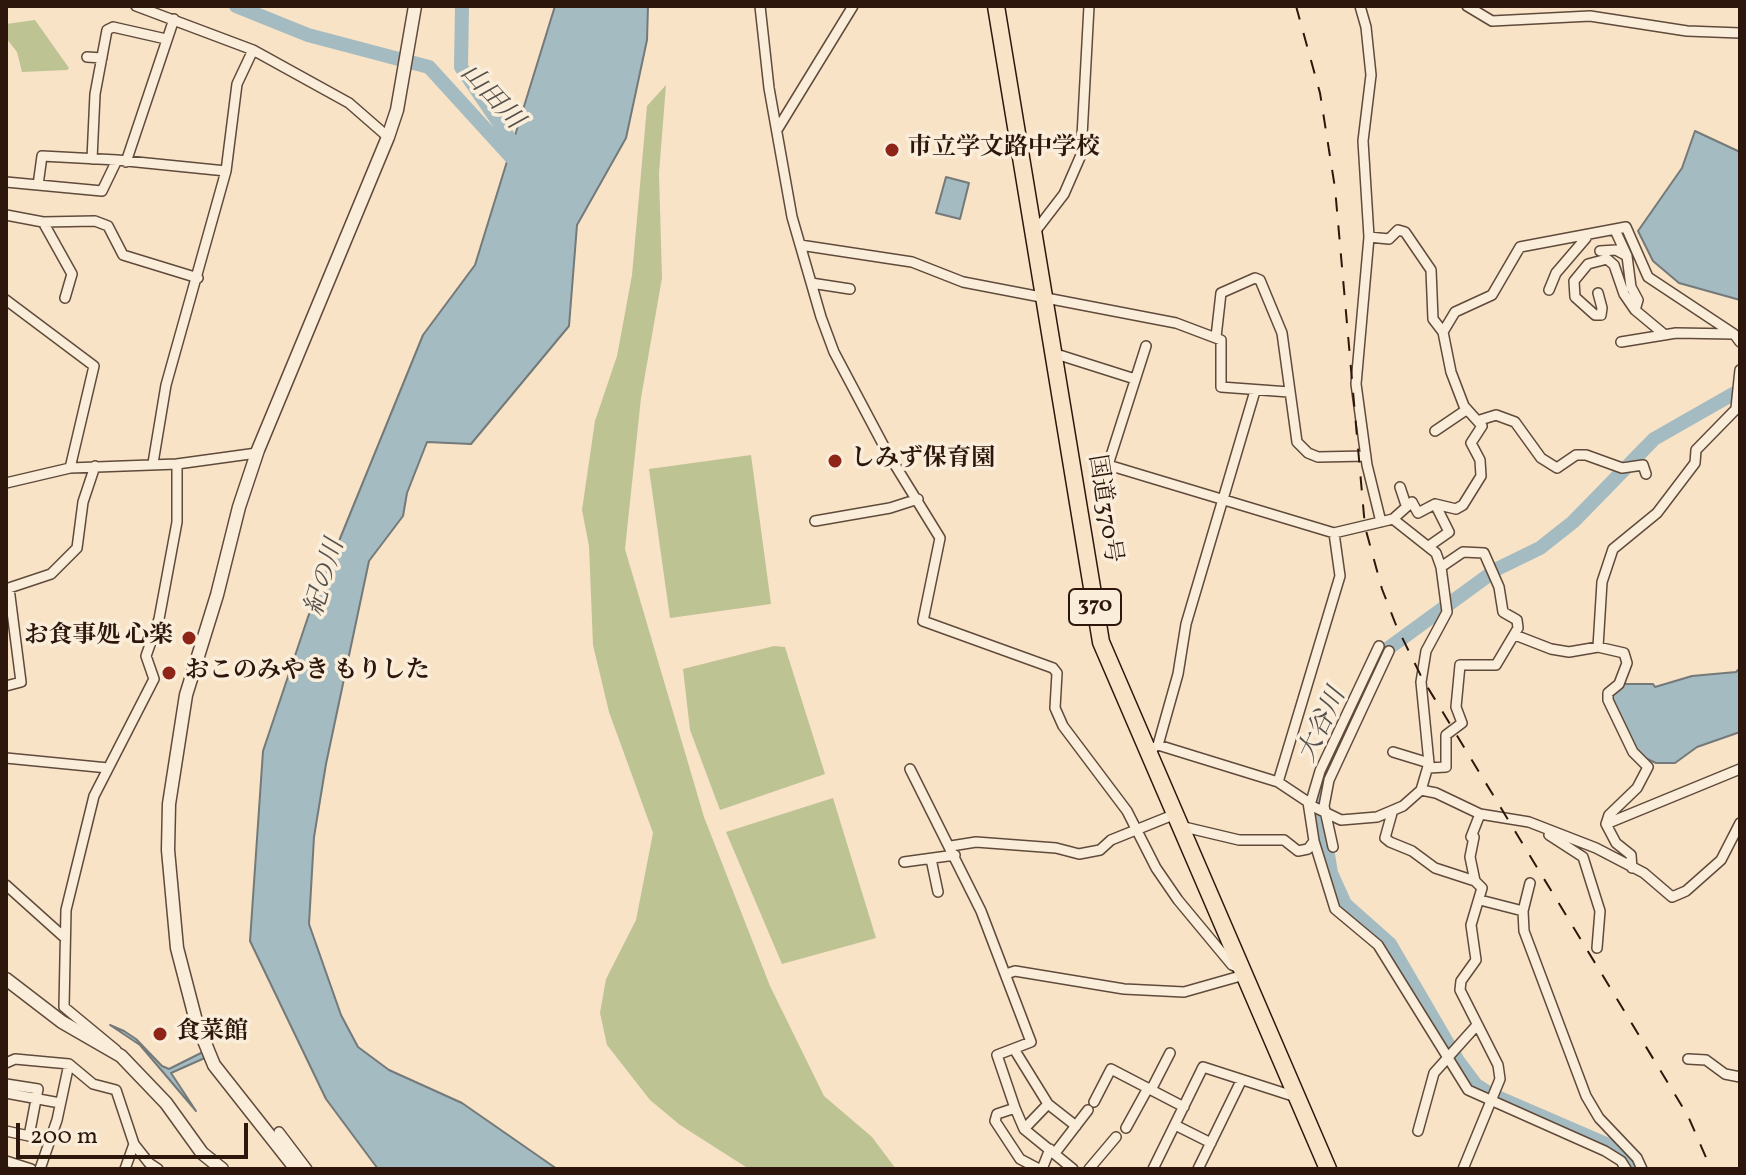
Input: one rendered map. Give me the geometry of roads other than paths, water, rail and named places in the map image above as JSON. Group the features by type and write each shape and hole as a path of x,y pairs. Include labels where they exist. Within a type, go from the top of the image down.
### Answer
{"highway":[{"name":"国道370号","path":"996,6 1101,642 1152,748 1176,821 1328,1169"}],"street":[{"path":"136,6 253,50 349,103 388,137"},
{"path":"760,6 777,130 800,245 834,352 887,452 940,538 923,621 1053,668 1057,673 1054,691 1059,718 1127,811 1156,868 1178,900 1232,965 1243,972"},
{"path":"777,130 853,6"},
{"path":"1034,233 1064,194 1081,155 1089,6"},
{"path":"1360,6 1366,27 1371,75 1363,141 1369,237 1356,384 1366,456 1381,522"},
{"path":"1467,6 1492,21 1590,16 1687,31 1740,33"},
{"path":"296,1169 214,1065 196,1021 177,948 168,850 169,804 186,695 257,453 388,137 397,110 414,7"},
{"path":"6,182 102,191 122,161 174,19"},
{"path":"92,159 95,94 107,30 113,27 166,39"},
{"path":"153,463 166,385 226,171 237,84 253,50"},
{"path":"87,57 102,58"},
{"path":"38,185 42,156 226,171"},
{"path":"6,215 43,222 95,221 108,226 123,255 198,278"},
{"path":"43,222 72,274 65,298"},
{"path":"1443,332 1455,312 1492,295 1520,247 1586,238 1626,227 1648,277 1737,338"},
{"path":"1146,346 1108,465 1334,533 1393,519 1412,502 1418,513 1435,504 1456,509 1467,502 1483,469 1471,443 1482,426 1480,420 1466,410 1451,372 1443,332 1433,319 1431,270 1405,232 1398,230 1389,239 1369,237"},
{"path":"1615,230 1627,256 1631,287 1638,300 1635,310"},
{"path":"1549,290 1556,273 1586,238"},
{"path":"800,245 912,262 963,282 1153,317 1221,340 1221,387 1289,392"},
{"path":"1600,251 1616,250 1627,256"},
{"path":"1598,293 1602,308 1601,315 1595,315 1575,297 1574,281 1588,264 1607,259 1620,275 1624,294 1635,310 1656,331 1665,335"},
{"path":"1216,337 1221,293 1255,278 1260,280 1282,333 1297,442 1308,453 1328,458 1366,456"},
{"path":"811,283 850,289"},
{"path":"6,300 94,366 70,468"},
{"path":"1621,342 1665,335 1737,338"},
{"path":"1053,353 1135,379"},
{"path":"1598,647 1602,582 1613,549 1657,513 1695,463 1696,450 1738,407 1740,370"},
{"path":"1255,391 1186,624 1178,674 1152,748 1278,782 1341,820 1392,813 1421,790 1428,765 1421,682 1426,651 1447,612 1441,567 1429,546 1393,519"},
{"path":"1435,431 1466,410"},
{"path":"1480,420 1496,415 1515,422 1541,458 1557,468 1576,455 1586,455 1622,468 1643,465 1646,474"},
{"path":"6,483 70,468 177,464 257,453"},
{"path":"177,464 177,522 159,619 146,656 154,679 94,796 68,894 64,1007 79,1023 110,1043 166,1103 202,1153 222,1169"},
{"path":"6,686 21,682 9,588 51,574 77,548 83,502 95,466"},
{"path":"1400,487 1406,505"},
{"path":"815,521 890,508 918,499"},
{"path":"1429,546 1449,532 1435,504"},
{"path":"1278,782 1340,576 1334,533"},
{"path":"1393,752 1428,765 1446,767 1446,735 1462,723 1456,707 1460,665 1496,665 1515,635 1517,620 1503,612 1499,587 1484,553 1463,552 1441,567"},
{"path":"1515,635 1551,649 1569,652 1598,647 1624,653 1627,663 1619,684 1608,693 1608,700 1633,752 1648,767 1637,788 1609,815 1606,824 1616,843 1631,855 1632,868"},
{"path":"1379,646 1320,771 1314,841 1335,909 1378,945 1468,1090 1605,1151 1621,1161 1626,1169"},
{"path":"1333,847 1318,808 1389,651"},
{"path":"6,758 108,768"},
{"path":"910,769 953,850 1006,974 1031,1042 997,1055 1015,1108 1024,1129 1073,1169"},
{"path":"1606,824 1740,769"},
{"path":"1421,790 1480,814 1514,818 1596,848 1644,873 1665,893 1679,895 1721,860 1740,823"},
{"path":"1620,807 1631,814"},
{"path":"1392,813 1385,838 1412,851 1435,868 1475,881 1482,888 1471,925 1476,960 1461,981 1460,990 1498,1065 1500,1079 1463,1169"},
{"path":"1475,881 1470,857 1474,837 1471,837 1480,814"},
{"path":"1514,818 1554,837 1583,857 1600,911 1597,948"},
{"path":"904,862 931,859 976,842 1056,848 1079,854 1100,850 1111,840 1137,830 1176,821 1239,840 1284,840 1298,851 1308,849 1314,841"},
{"path":"931,859 938,892"},
{"path":"1530,883 1523,911 1524,931 1586,1096 1599,1118 1637,1158 1642,1169"},
{"path":"6,885 65,938"},
{"path":"1480,900 1523,911"},
{"path":"1006,974 1015,971 1124,989 1184,992 1243,972"},
{"path":"6,979 62,1022 121,1056"},
{"path":"1418,1131 1434,1073 1477,1025"},
{"path":"1014,1049 1048,1104 1076,1126"},
{"path":"1126,1128 1149,1089 1167,1070 1170,1053"},
{"path":"6,1071 6,1063 15,1059 69,1064 93,1084 116,1090 134,1144 158,1169"},
{"path":"1688,1059 1706,1060 1725,1074 1740,1077"},
{"path":"40,1169 69,1064"},
{"path":"1153,1169 1203,1067 1296,1097"},
{"path":"1015,1108 997,1114 995,1121 1020,1159 1040,1169 1091,1106 1111,1069 1184,1107"},
{"path":"1198,1169 1241,1081"},
{"path":"6,1084 38,1089 29,1136 6,1131"},
{"path":"6,1093 60,1103"},
{"path":"1024,1129 1048,1104"},
{"path":"1175,1125 1211,1143"},
{"path":"279,1132 307,1169"},
{"path":"1089,1169 1116,1137"},
{"path":"125,1169 134,1144"},
{"path":"6,1161 31,1169"}],"water":[{"name":"紀の川","path":"555,6 648,6 647,40 626,138 577,225 569,326 471,444 427,442 407,493 403,516 369,561 326,764 314,837 309,924 341,1015 358,1047 389,1070 462,1103 557,1169 378,1169 326,1099 250,941 263,751 308,617 423,335 475,265"},
{"path":"1695,131 1740,152 1740,300 1679,283 1653,261 1638,231 1682,168"},
{"path":"946,177 969,183 960,219 936,213"},
{"path":"1740,668 1740,732 1697,747 1675,763 1656,763 1645,758 1627,740 1611,706 1612,689 1625,684 1653,684 1655,687 1692,676 1736,672"},
{"path":"110,1025 136,1039 162,1066 169,1069 205,1051 207,1057 171,1073 196,1111 140,1045"}],"waterway":[{"name":"山田川","path":"236,6 308,35 429,67 522,169"},
{"path":"462,6 461,67 523,158"},
{"name":"大谷川","path":"1381,662 1386,650 1497,569 1540,548 1573,522 1654,439 1740,390"},
{"name":"大谷川","path":"1330,771 1320,794 1322,818 1331,873 1345,904 1390,944 1458,1061 1476,1085 1490,1094 1615,1148 1631,1159 1634,1169"}],"railway":[{"path":"1296,6 1320,93 1335,188 1365,527 1382,589 1422,678 1688,1116 1711,1169"}],"place":[{"name":"市立学文路中学校","path":"892,150"},
{"name":"しみず保育園","path":"835,461"},
{"name":"お食事処 心楽","path":"189,638"},
{"name":"おこのみやき もりした","path":"169,673"},
{"name":"食菜館","path":"160,1034"}]}
